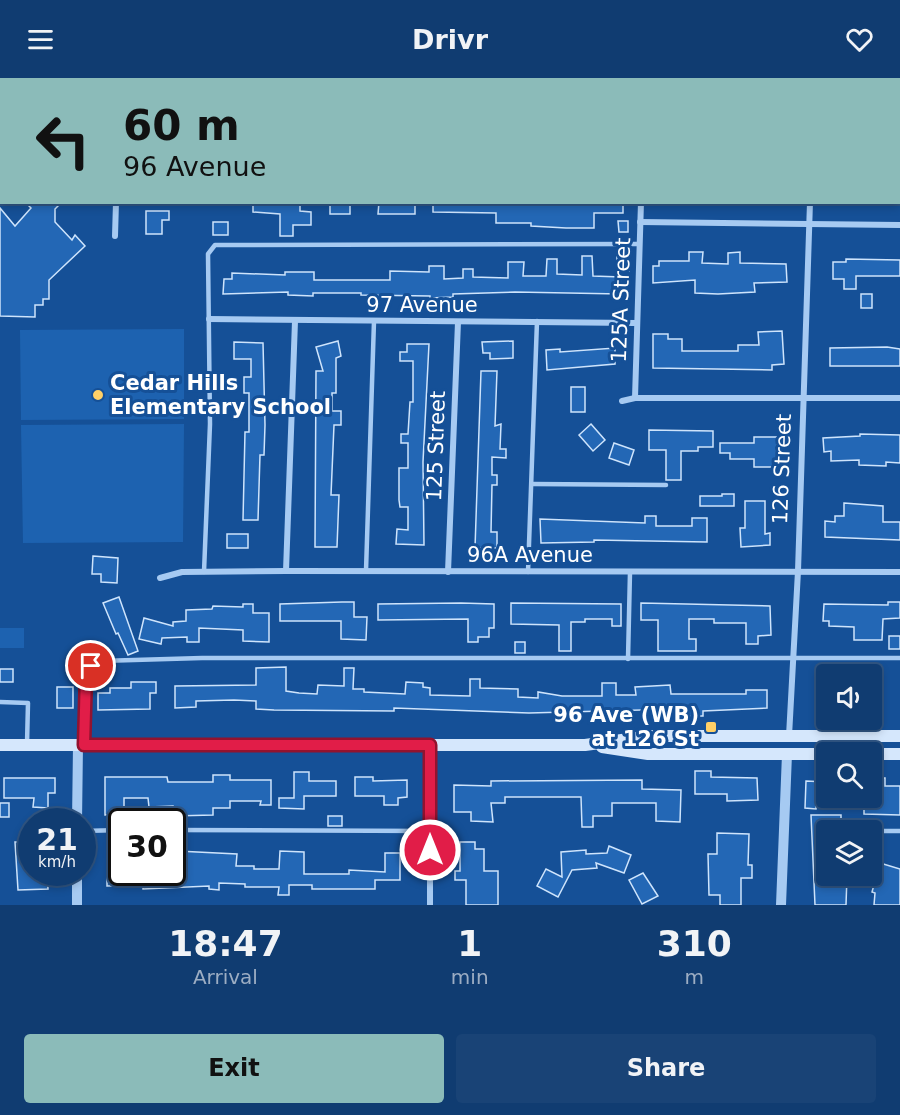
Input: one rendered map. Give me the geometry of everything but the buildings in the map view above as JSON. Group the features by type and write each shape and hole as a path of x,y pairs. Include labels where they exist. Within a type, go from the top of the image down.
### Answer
{"main road":[{"path":"585,745 651,736 900,736"},
{"path":"787,754 794,747 819,736"},
{"path":"0,745 585,745 648,753 816,754"},
{"path":"882,754 900,754"}],"street":[{"path":"116,204 116,236"},
{"name":"125A Street","path":"635,398 635,323 641,204"},
{"name":"126 Street","path":"789,736 798,571 810,204"},
{"path":"640,222 900,225"},
{"name":"97 Avenue","path":"209,319 635,323"},
{"path":"286,571 295,321"},
{"name":"125 Street","path":"448,572 458,322"},
{"path":"622,401 635,398 900,398"},
{"name":"96A Avenue","path":"160,578 182,572 286,571 900,572"},
{"path":"78,808 81,745"},
{"path":"430,745 430,905"},
{"path":"780,905 787,754"},
{"path":"77,886 77,905"}],"lane":[{"path":"204,572 210,424 208,254 215,245 639,244"},
{"path":"366,571 374,321"},
{"path":"528,572 537,321"},
{"path":"532,484 666,485"},
{"path":"628,659 630,572"},
{"path":"81,745 86,675 91,666 100,661 202,658 900,658"},
{"path":"0,702 28,703 27,745"},
{"path":"186,830 430,831"},
{"path":"882,831 900,831"}],"shaded area":[{"path":"184,329 184,419 21,420 20,330"},
{"path":"184,424 183,542 23,543 21,425"},
{"path":"0,628 24,628 24,648 0,648"}],"place":[{"name":"Cedar Hills Elementary School","path":"98,395"},
{"name":"96 Ave (WB) at 126 St","path":"711,727"}],"route":[{"path":"91,666 86,675 84,745 430,745 430,850"}]}
